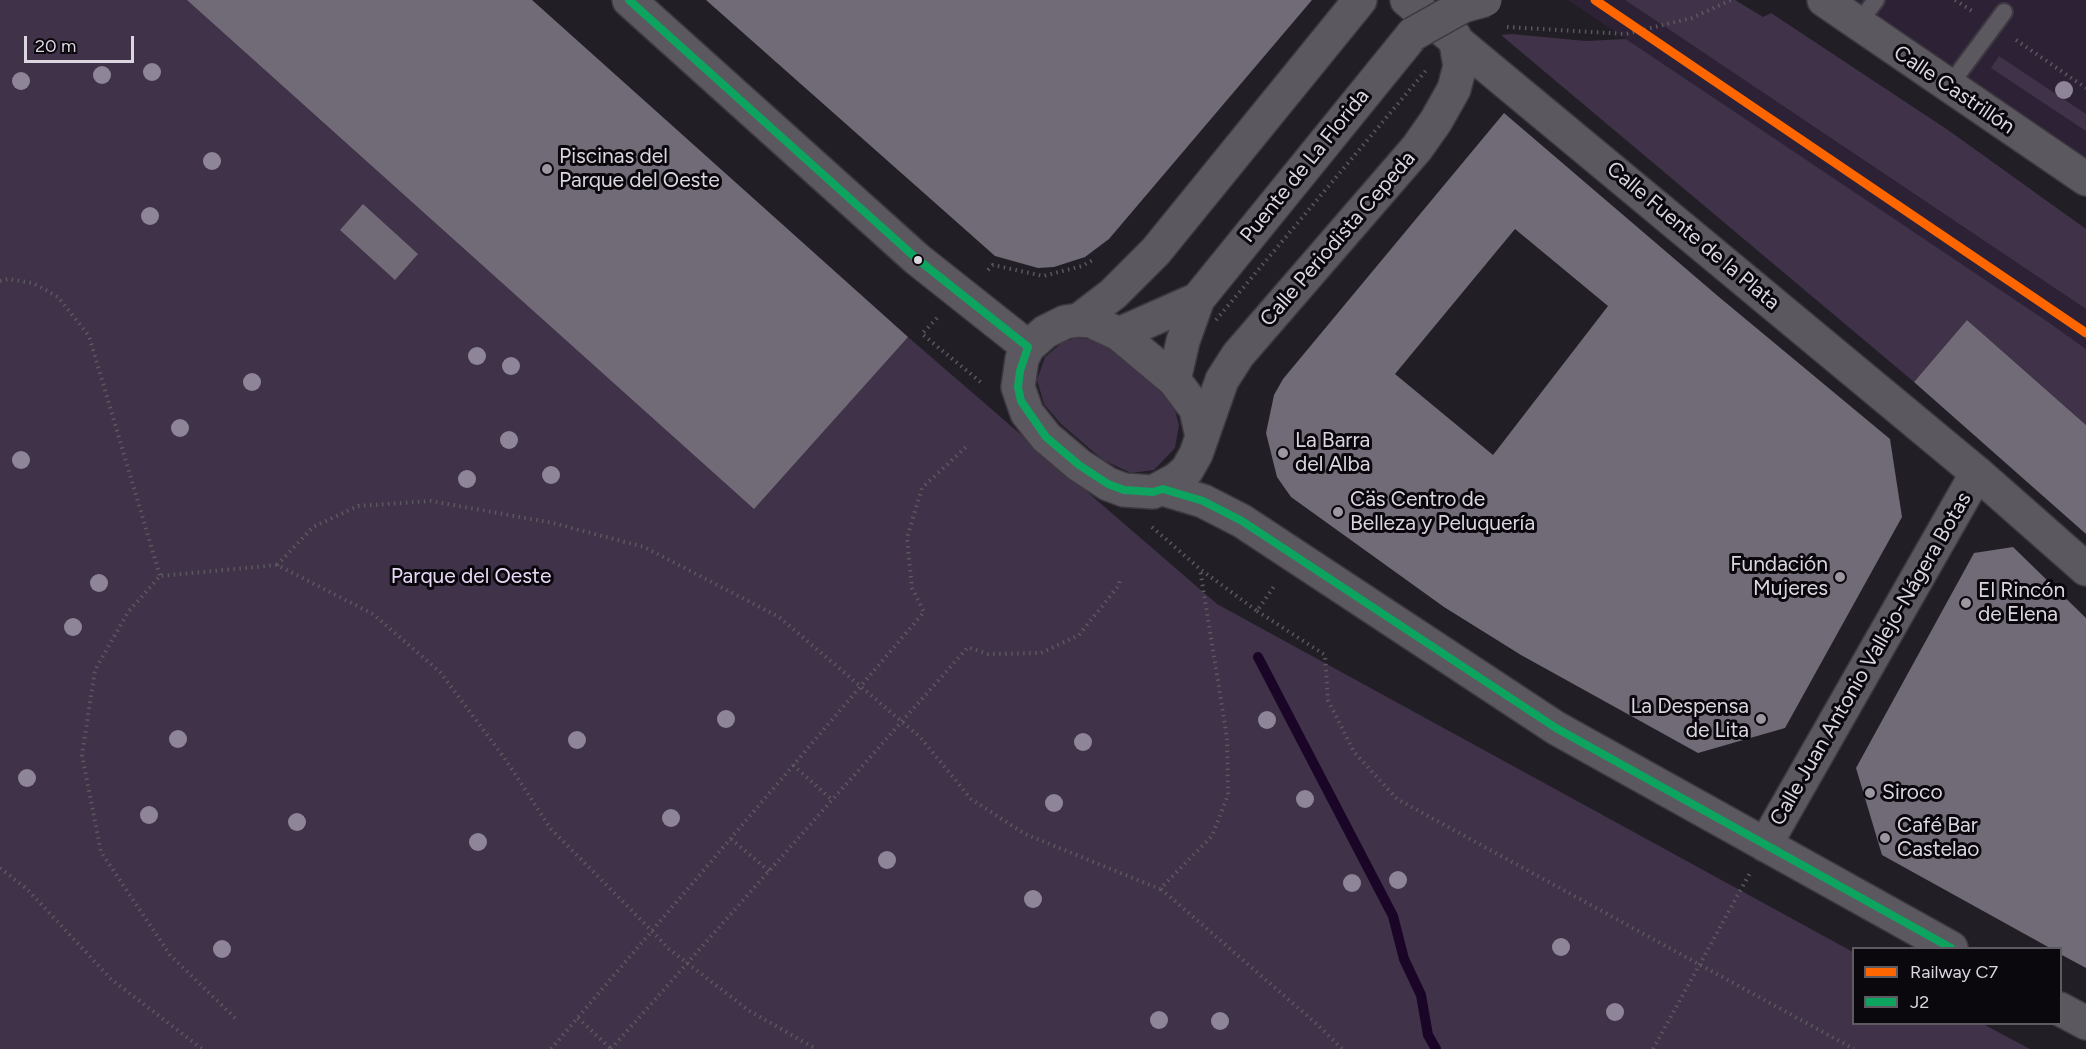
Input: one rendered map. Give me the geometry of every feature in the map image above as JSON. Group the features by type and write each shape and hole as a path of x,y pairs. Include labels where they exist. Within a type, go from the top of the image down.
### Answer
{"street":[{"path":"629,0 958,294 1028,347"},
{"path":"1079,320 1113,294 1156,251 1360,0"},
{"name":"Calle Fuente de la Plata","path":"1407,0 1445,49 1977,473 2086,569"},
{"name":"Puente de La Florida","path":"1174,380 1183,341 1413,34 1423,0"},
{"name":"Calle Castrillón","path":"1824,0 1867,12 1949,86 2086,179"},
{"name":"Puente de La Florida","path":"1413,34 1463,6 1493,13"},
{"name":"Calle Periodista Cepeda","path":"1202,437 1222,380 1238,355 1417,148 1436,121 1454,89 1460,66 1445,49"},
{"name":"Puente de La Florida","path":"1119,334 1207,309"},
{"path":"1163,489 1186,470 1202,437 1196,409 1174,380 1119,334 1091,321 1079,320 1065,322 1045,332 1028,347 1023,359 1018,387 1027,413 1046,437 1079,465 1108,484 1135,492 1163,489 1203,501 1242,521 1556,728 1949,947"},
{"name":"Calle Juan Antonio Vallejo-Nágera Botas","path":"1765,845 1977,473"},
{"path":"2062,1010 2086,1023"}],"lane":[{"path":"1949,86 1998,18"}],"path":[{"path":"1493,13 1626,34 1692,18 1731,0"},
{"path":"1954,0 1998,18 2086,88"},
{"path":"1207,309 1445,49"},
{"path":"958,294 993,266 1042,276 1082,266 1097,258"},
{"path":"0,281 8,279 33,283 58,297 89,336 160,576"},
{"path":"551,1049 924,612 912,588 907,538 922,488 967,446"},
{"path":"277,565 313,527 358,506 431,501 553,523 644,547 779,617 920,737 971,799 1025,834 1161,889 1311,1018 1342,1049"},
{"path":"235,1018 170,955 101,852 81,755 95,670 128,612 160,576 277,565 373,614 440,672 503,756 550,829 652,931 688,963 748,1010 816,1049"},
{"path":"1161,889 1212,836 1227,795 1227,738 1200,569"},
{"path":"578,1018 611,1049 968,647 988,654 1041,653 1079,635 1119,585 1120,578"},
{"path":"1257,611 1325,655 1328,700 1354,752 1397,799 1854,1049"},
{"path":"793,765 832,800"},
{"path":"731,838 770,871"},
{"path":"1653,1049 1765,845"},
{"path":"0,868 27,889 111,979 202,1049"}],"shaded area":[{"path":"1568,0 1625,0 2086,309 2086,349"},
{"path":"1824,0 2086,0 2086,179"}],"green space":[{"name":"Parque del Oeste","path":"0,0 532,0 908,337 1217,604 1852,951 1852,1025 1985,1025 2030,1049 0,1049"},
{"path":"1625,0 1735,0 1763,17 1771,13 1948,130 2086,229 2086,309"},
{"path":"1501,35 1586,41 1626,39 2048,322 2086,349 2086,425 1967,320 1914,382"},
{"path":"1999,56 2086,114 2086,131 1991,68"},
{"path":"1078,338 1090,339 1112,349 1160,389 1174,407 1179,425 1175,448 1154,470 1131,473 1103,460 1061,424 1044,404 1037,380 1045,357 1064,341"}],"building":[{"name":"Piscinas del Parque del Oeste","path":"187,0 532,0 908,337 754,509"},
{"path":"706,0 1312,0 1109,239 1085,257 1054,267 1038,268 995,256"},
{"path":"1504,113 1719,297 1890,439 1902,517 1785,728 1698,753 1521,655 1444,607 1291,497 1277,477 1266,433 1274,395 1283,379","holes":["1515,229 1608,306 1493,455 1395,374"]},
{"path":"363,204 418,254 395,280 340,230"},
{"path":"1967,320 2086,425 2086,534 1914,382"},
{"path":"2013,547 2086,618 2086,968 2062,955 2062,947 2048,947 1882,855 1856,768 1974,553"}],"waterway":[{"path":"1258,657 1393,916 1404,959 1421,995 1428,1035 1436,1049"}],"rail line":[{"name":"C7","path":"1595,0 2086,333"}],"transit line":[{"name":"J2","path":"629,0 917,259 1028,347 1020,371 1018,387 1021,401 1046,437 1079,465 1108,484 1124,490 1153,492 1163,489 1203,501 1242,521 1556,728 1949,947"}],"place":[{"name":"Piscinas del Parque del Oeste","path":"547,169"},
{"name":"La Barra del Alba","path":"1283,453"},
{"name":"Cäs Centro de Belleza y Peluquería","path":"1338,512"},
{"name":"Fundación Mujeres","path":"1840,577"},
{"name":"El Rincón de Elena","path":"1966,603"},
{"name":"La Despensa de Lita","path":"1761,719"},
{"name":"Siroco","path":"1870,793"},
{"name":"Café Bar Castelao","path":"1885,838"}]}
